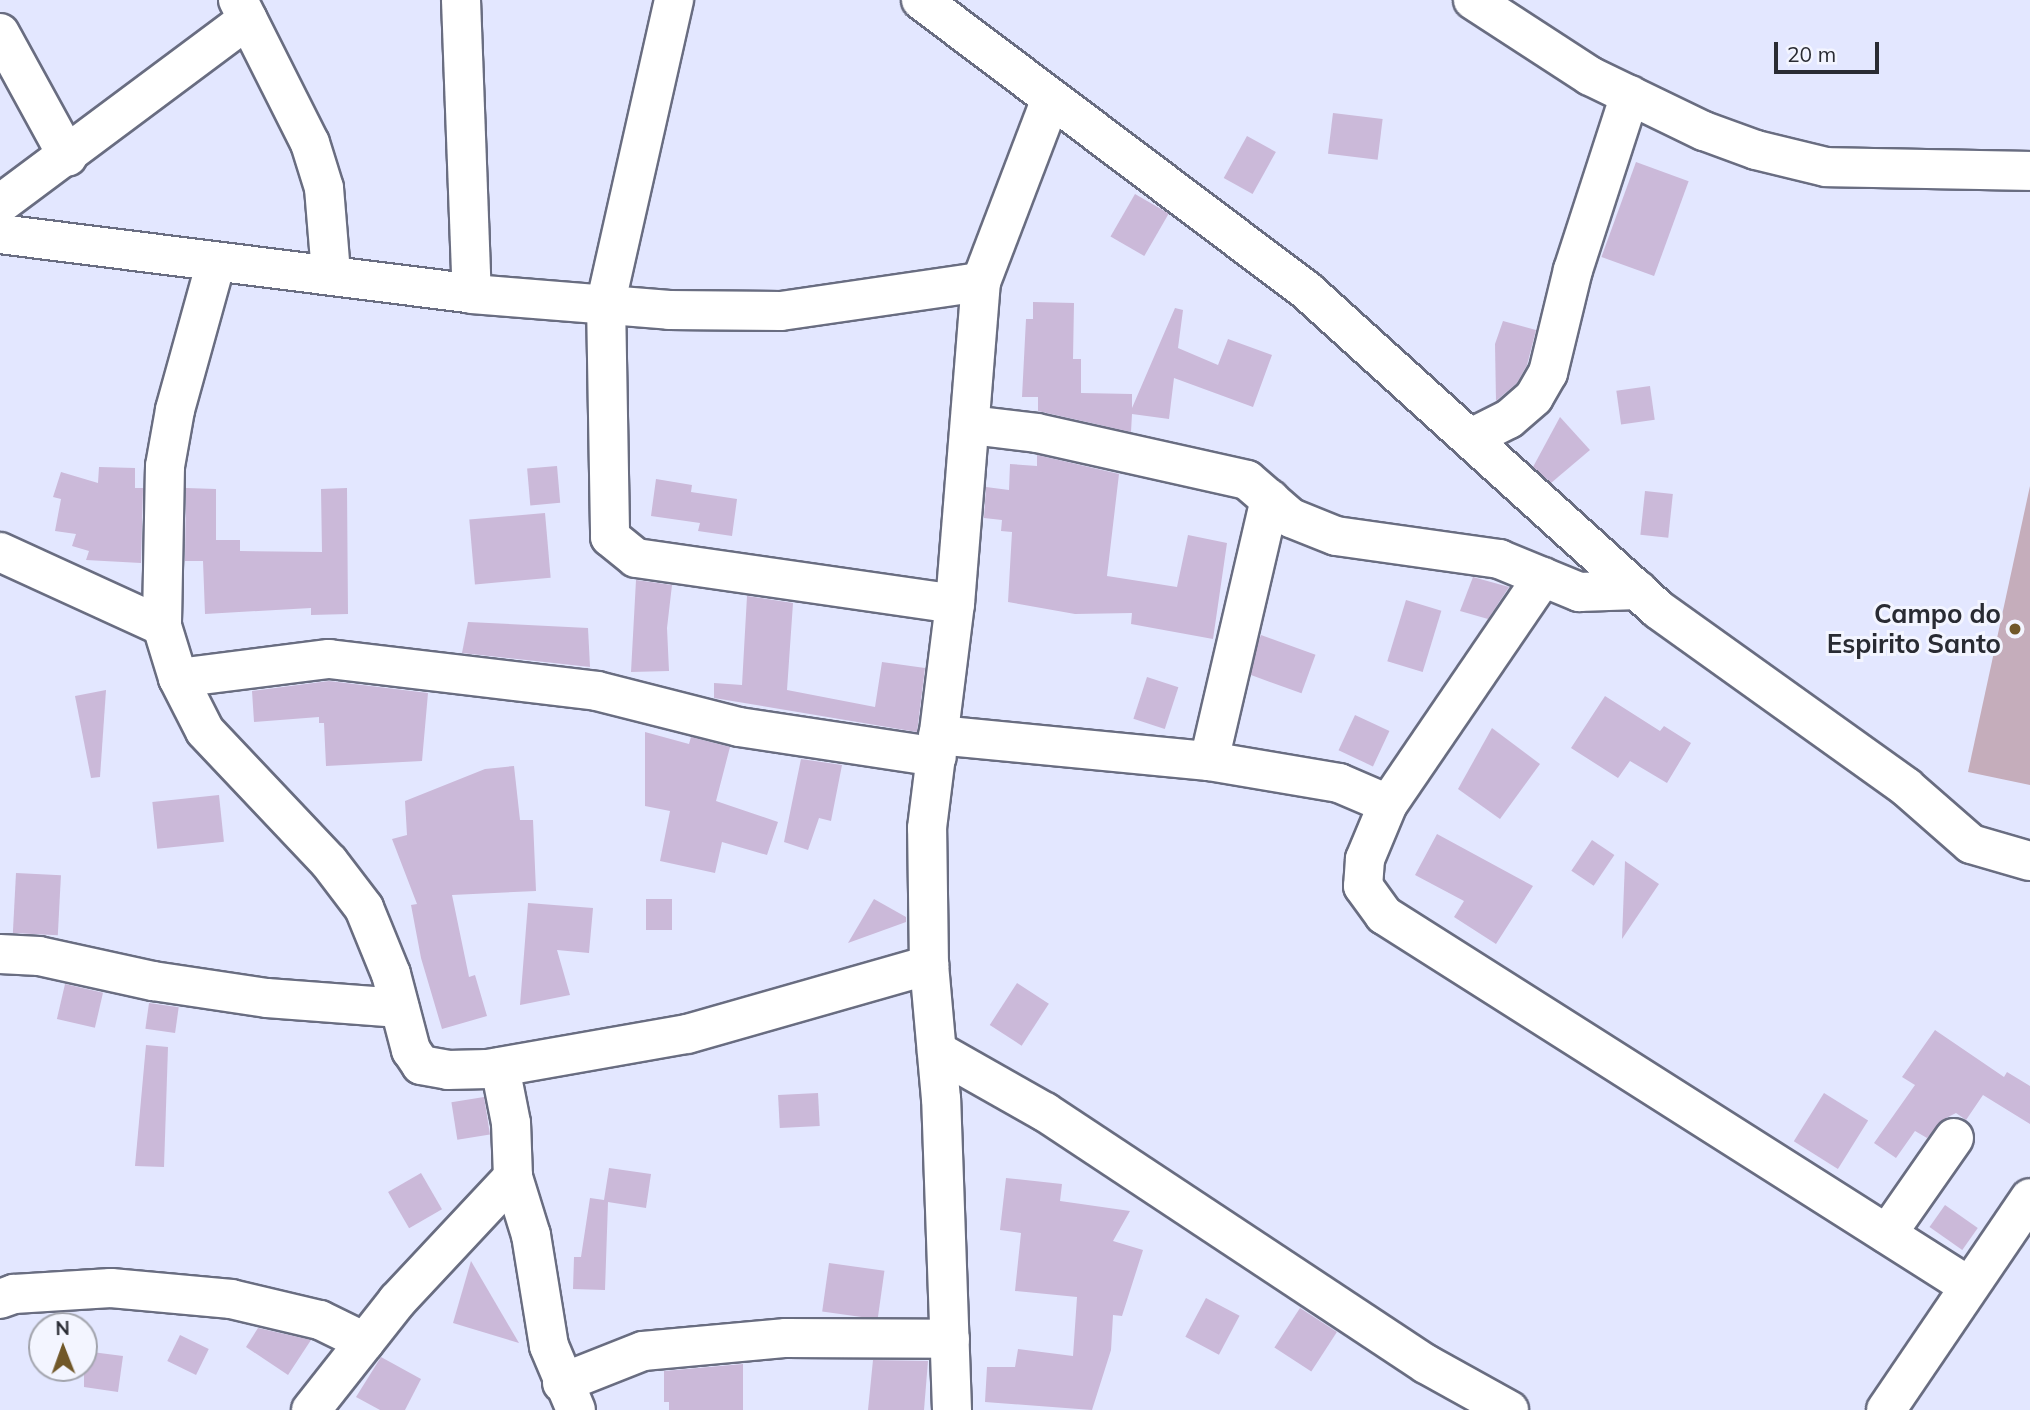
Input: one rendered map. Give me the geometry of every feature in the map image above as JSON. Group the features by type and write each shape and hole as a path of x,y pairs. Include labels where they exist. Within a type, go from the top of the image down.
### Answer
{"street":[{"path":"461,0 472,294"},
{"path":"674,0 606,301 610,537 636,558 954,604"},
{"path":"1473,0 1590,76 1704,131 1826,167 2030,171"},
{"path":"925,1 1306,290 1473,437 1659,610 1906,787 1971,844 2030,861"},
{"path":"0,204 68,157 243,9 313,155 324,188 331,274"},
{"path":"0,33 68,157"},
{"path":"1473,437 1509,419 1534,397 1548,373 1573,270 1630,95"},
{"path":"952,1410 937,1051 929,965 927,828 954,604 981,282 1051,99"},
{"path":"0,234 472,294 606,301 669,310 781,311 981,282"},
{"path":"216,262 175,410 165,466 162,626 178,678 205,731 329,862 364,908 400,1007 411,1050 421,1065 448,1070 500,1067 687,1034 929,965"},
{"path":"971,425 1176,461 1247,480 1291,518 1336,536 1499,559 1580,592 1638,590"},
{"path":"1209,761 1270,499"},
{"path":"0,552 162,626"},
{"path":"1543,577 1388,804 1365,859 1363,886 1384,915 1967,1285"},
{"path":"178,678 329,659 597,691 739,727 938,746 1209,761 1339,783 1388,804"},
{"path":"0,954 39,956 153,981 267,998 400,1007"},
{"path":"937,1051 1045,1112 1426,1364 1509,1410"},
{"path":"500,1067 511,1124 513,1177 531,1235 549,1346 569,1396 643,1350 786,1338 950,1339"},
{"path":"1887,1234 1954,1138"},
{"path":"311,1410 397,1301 513,1177"},
{"path":"1889,1409 1967,1285 2030,1198"},
{"path":"0,1299 13,1294 111,1288 231,1299 320,1320 365,1342"}],"shaded area":[{"name":"Campo do Espirito Santo","path":"2030,486 2030,785 1968,772"}],"building":[{"path":"1333,113 1383,119 1378,160 1328,154"},
{"path":"1247,136 1276,152 1253,194 1224,178"},
{"path":"1636,162 1689,181 1654,276 1601,257"},
{"path":"1135,194 1169,214 1144,256 1110,236"},
{"path":"1033,302 1074,303 1073,359 1081,359 1081,393 1132,394 1132,408 1175,308 1183,310 1178,348 1218,365 1228,339 1272,355 1253,407 1174,378 1169,419 1132,414 1131,432 1038,411 1038,397 1022,397 1026,319 1033,319"},
{"path":"1503,321 1536,330 1527,365 1517,383 1496,401 1495,344"},
{"path":"1650,386 1655,420 1621,424 1616,391"},
{"path":"1560,417 1590,450 1551,483 1533,467"},
{"path":"1037,455 1119,474 1107,576 1177,587 1188,535 1227,543 1213,639 1131,624 1132,613 1075,614 1008,602 1012,532 1001,531 1002,520 984,518 986,487 1009,490 1010,464 1037,466"},
{"path":"557,466 560,503 530,505 527,469"},
{"path":"99,467 135,468 135,488 143,488 141,563 86,560 89,551 72,546 76,534 55,531 61,499 53,497 61,472 98,483"},
{"path":"656,479 692,485 691,492 737,499 732,536 698,531 700,523 651,516"},
{"path":"186,488 216,489 216,540 240,540 240,551 322,552 321,489 347,488 348,614 311,615 311,608 205,614 203,561 185,561"},
{"path":"1645,491 1673,494 1668,538 1640,535"},
{"path":"545,513 551,578 475,584 469,520"},
{"path":"1473,577 1509,587 1488,619 1460,611"},
{"path":"636,580 672,585 667,628 669,671 631,672"},
{"path":"747,596 793,603 787,690 875,707 882,662 925,668 917,732 714,698 714,683 742,685"},
{"path":"1406,600 1441,611 1423,672 1387,661"},
{"path":"468,622 588,628 590,667 462,653"},
{"path":"1261,635 1316,655 1301,693 1247,674"},
{"path":"1147,677 1178,687 1165,729 1133,719"},
{"path":"329,681 428,693 422,761 326,766 324,723 319,723 319,717 254,722 252,691"},
{"path":"106,690 100,777 91,778 75,696"},
{"path":"1605,696 1660,731 1664,726 1691,743 1667,783 1630,761 1618,778 1571,748"},
{"path":"1355,715 1389,731 1373,766 1339,750"},
{"path":"1492,728 1540,764 1500,819 1458,789"},
{"path":"645,732 689,744 691,737 730,747 716,801 778,822 767,855 722,842 715,873 660,861 670,811 645,806"},
{"path":"801,759 842,765 831,821 819,818 808,850 784,842"},
{"path":"514,766 520,820 533,820 536,891 452,895 469,977 475,975 487,1016 442,1029 421,958 411,905 417,904 392,839 407,835 405,801 485,769"},
{"path":"219,795 224,842 157,849 152,802"},
{"path":"1437,834 1533,886 1496,944 1454,917 1464,901 1415,875"},
{"path":"1592,840 1614,855 1594,886 1571,871"},
{"path":"1625,861 1659,884 1622,939"},
{"path":"16,873 61,875 58,935 13,933"},
{"path":"646,899 672,899 672,930 646,930"},
{"path":"874,899 906,917 906,922 848,943"},
{"path":"528,903 593,908 589,953 557,950 570,995 520,1005"},
{"path":"1017,983 1049,1004 1022,1046 990,1025"},
{"path":"65,984 103,993 95,1028 57,1019"},
{"path":"149,1003 179,1007 175,1033 145,1029"},
{"path":"1935,1030 2004,1077 2007,1072 2030,1086 2030,1124 1983,1095 1966,1120 1956,1113 1944,1119 1927,1138 1915,1131 1896,1158 1874,1143 1915,1085 1902,1077"},
{"path":"146,1045 168,1047 164,1167 135,1166"},
{"path":"818,1093 820,1126 780,1128 778,1095"},
{"path":"1824,1093 1868,1121 1838,1169 1794,1141"},
{"path":"484,1097 490,1135 457,1140 451,1102"},
{"path":"609,1168 651,1174 646,1208 608,1202 605,1290 573,1289 574,1257 581,1257 590,1198 604,1200"},
{"path":"421,1173 442,1209 409,1228 388,1192"},
{"path":"1006,1178 1062,1184 1060,1201 1130,1211 1113,1241 1143,1250 1122,1316 1113,1315 1111,1350 1092,1410 985,1402 987,1367 1015,1367 1018,1349 1073,1356 1077,1297 1015,1291 1021,1233 1000,1230"},
{"path":"1945,1205 1978,1228 1962,1250 1930,1227"},
{"path":"471,1261 519,1343 453,1323"},
{"path":"829,1263 884,1271 878,1319 822,1312"},
{"path":"1206,1298 1240,1316 1219,1355 1185,1337"},
{"path":"1300,1308 1337,1332 1311,1371 1274,1347"},
{"path":"258,1328 311,1340 288,1375 246,1347"},
{"path":"180,1335 209,1349 196,1375 167,1361"},
{"path":"98,1353 123,1356 118,1392 84,1387 84,1382 98,1382"},
{"path":"381,1357 421,1379 405,1410 380,1410 356,1397"},
{"path":"873,1360 928,1361 924,1410 868,1410"},
{"path":"743,1364 743,1410 669,1410 669,1402 664,1402 664,1371"}],"place":[{"name":"Campo do Espirito Santo","path":"2015,629"}]}
